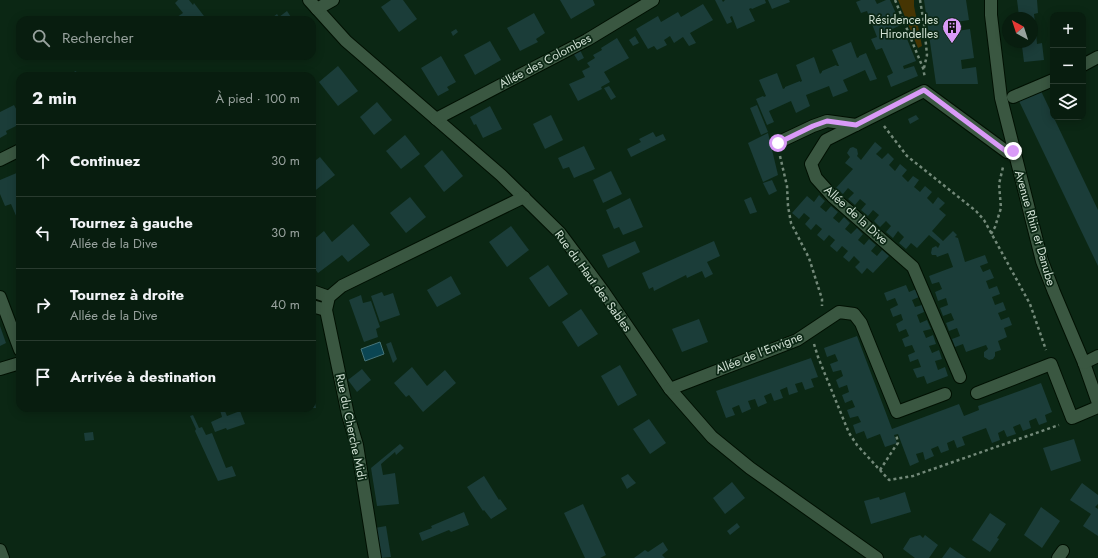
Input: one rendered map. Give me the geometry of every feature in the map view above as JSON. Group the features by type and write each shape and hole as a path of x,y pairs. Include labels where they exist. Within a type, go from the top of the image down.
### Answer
{"street":[{"name":"Rue du Haut des Sables","path":"309,0 346,41 436,118 524,197 560,233 603,291 670,389 712,437 750,468 877,558"},
{"path":"318,9 333,0"},
{"name":"Allée des Colombes","path":"436,118 588,40 653,0"},
{"name":"Avenue Rhin et Danube","path":"991,0 991,16 1001,98 1042,261 1084,363 1098,403"},
{"path":"1086,63 1098,57"},
{"path":"1013,97 1050,81"},
{"path":"924,90 1007,152 1015,156"},
{"name":"Allée de la Dive","path":"924,90 826,140 811,164 816,178 833,197 914,267 960,377"},
{"path":"778,143 827,121 856,125"},
{"path":"0,160 16,152"},
{"path":"316,292 329,297 342,286 524,197"},
{"path":"0,297 16,339"},
{"name":"Rue du Cherche Midi","path":"329,297 326,310 356,446 375,558"},
{"path":"316,307 326,310"},
{"name":"Allée de l'Envigne","path":"670,389 797,340 839,312 854,314 862,323 897,412 945,394"},
{"path":"1084,363 1098,356"},
{"path":"0,369 16,364"},
{"path":"977,393 1051,364 1072,418 1098,408"},
{"path":"0,550 3,558"}],"path":[{"path":"895,0 924,68"},
{"path":"920,0 927,55 924,68 924,90"},
{"path":"875,115 907,156 976,211 984,220 1030,304 1051,364"},
{"path":"778,143 787,186 791,223 809,258 822,299 825,322"},
{"path":"991,234 995,227 1001,208 999,184 1004,164 1015,156"},
{"path":"810,332 818,357 849,433 857,445 889,480 913,476 1048,429 1072,418"},
{"path":"880,470 898,444 896,434"}],"shaded area":[{"path":"898,0 914,0 922,46 918,48"}],"water":[{"path":"380,342 384,354 365,361 361,349"}],"building":[{"path":"178,0 189,0 193,5 194,3 204,16 178,16 183,13 175,3"},
{"path":"391,0 403,0 417,19 399,32 381,7"},
{"path":"560,0 593,0 595,5 571,19"},
{"path":"715,0 722,0 723,2 725,0 765,0 766,3 749,9 755,21 737,29 732,16 730,17 732,22 727,24"},
{"path":"768,0 789,0 790,2 772,9"},
{"path":"861,0 875,0 877,4 890,0 901,25 888,31 892,39 905,34 916,61 903,66 904,69 914,66 918,76 891,87 887,76 893,73 882,48 876,50 871,39 877,37 867,11 861,13 856,2"},
{"name":"Résidence les Hirondelles","path":"924,0 966,0 969,20 956,22 957,31 970,29 974,58 961,60 962,69 976,67 978,84 936,84"},
{"path":"1017,0 1037,0 1038,12 1018,12"},
{"path":"703,4 713,20 690,33 696,43 689,46 683,37 674,43 670,36 664,40 667,45 657,50 654,46 648,49 636,29 658,16 661,22 678,12 681,17"},
{"path":"287,11 290,16 280,16"},
{"path":"534,13 545,33 536,39 538,42 520,51 507,28"},
{"path":"456,29 458,32 453,36 451,32"},
{"path":"635,36 639,43 633,46 629,40"},
{"path":"617,38 629,58 604,72 610,82 601,87 602,89 578,101 569,84 585,77 582,71 590,67 587,63 595,58 593,55"},
{"path":"490,41 501,60 475,75 464,55"},
{"path":"851,42 857,58 866,53 877,79 870,81 865,70 843,80 848,91 833,97 829,86 806,95 810,106 796,113 791,101 769,111 774,122 767,125 756,99 766,96 759,80 777,73 783,89 800,82 802,81 796,65 814,57 820,74 822,71 836,65 839,66 832,50"},
{"path":"1042,43 1044,60 1024,62 1022,48 1038,48 1038,44"},
{"path":"580,50 584,58 578,61 573,53"},
{"path":"441,56 456,82 447,87 449,90 438,96 421,68"},
{"path":"338,66 358,91 338,106 319,82"},
{"path":"609,86 616,97 611,100 604,88"},
{"path":"1041,91 1050,110 1050,120 1055,120 1098,210 1098,266 1019,101"},
{"path":"377,102 392,120 374,135 360,117"},
{"path":"14,105 16,109 16,126 6,131 7,134 0,138 0,112"},
{"path":"757,105 768,132 761,135 750,108"},
{"path":"490,106 502,129 483,138 476,124 474,125 470,117"},
{"path":"551,115 563,140 545,149 533,124"},
{"path":"916,115 919,119 910,124 908,119"},
{"path":"653,132 656,137 663,134 666,140 631,157 627,149 641,142 639,139"},
{"path":"768,133 778,175 763,182 748,143"},
{"path":"405,135 420,154 401,169 386,151"},
{"path":"875,142 882,148 876,154 882,159 888,153 894,159 889,165 895,171 900,164 907,170 902,176 908,182 913,176 919,180 914,187 920,192 925,186 932,192 927,198 933,204 938,197 945,203 939,209 946,215 932,231 943,241 953,231 957,235 955,237 958,238 965,262 985,255 988,263 980,266 983,272 990,269 994,278 986,281 989,289 997,286 1000,294 992,297 995,305 1003,302 1006,310 998,313 1001,320 1009,317 1012,325 1004,328 1007,337 998,341 1001,350 995,352 993,359 989,360 984,357 984,352 988,349 986,345 966,352 963,344 955,347 952,339 960,336 957,328 949,331 946,323 954,320 951,313 943,316 940,308 948,305 946,298 938,301 935,292 942,289 939,282 932,284 929,276 953,267 948,253 937,257 936,255 932,255 932,248 936,246 938,248 940,244 929,235 917,248 911,243 906,249 899,243 904,237 898,231 893,238 886,232 891,226 886,221 880,227 874,221 879,215 873,210 868,216 861,210 866,204 860,199 855,205 848,199 854,193 848,188 843,194 836,188 853,169 845,163 850,157 847,153 850,148 853,147 857,149 857,156 861,160"},
{"path":"584,146 595,169 574,178 569,167 563,169 558,158"},
{"path":"442,150 463,176 444,192 424,166"},
{"path":"320,157 335,175 316,190 316,160"},
{"path":"611,171 622,194 603,203 593,180"},
{"path":"16,173 16,216 11,204 5,206 0,194 0,180"},
{"path":"772,180 777,191 769,195 763,183"},
{"path":"819,195 825,201 820,207 826,212 831,206 838,212 833,218 839,223 844,217 850,223 845,229 851,234 857,228 863,234 858,240 864,245 869,239 876,245 871,251 877,256 882,250 889,256 873,273 867,268 862,274 855,267 860,262 854,256 849,262 843,257 848,251 842,246 837,252 830,246 835,240 829,235 824,241 817,235 822,229 816,224 811,230 805,224 810,218 804,213 799,219 792,213 807,196 814,202"},
{"path":"410,197 426,217 406,233 390,213"},
{"path":"751,197 757,212 750,214 744,200"},
{"path":"630,198 643,227 623,235 619,227 614,229 606,210"},
{"path":"353,224 370,245 348,262 342,255 318,273 316,270 316,238 324,231 332,242"},
{"path":"511,226 529,250 507,267 489,242"},
{"path":"635,241 640,252 608,268 602,255"},
{"path":"714,241 720,256 707,262 713,274 705,278 702,271 687,278 686,275 654,291 653,287 649,289 642,273"},
{"path":"548,265 568,294 549,307 529,278"},
{"path":"451,276 461,294 437,307 427,290"},
{"path":"906,285 909,292 916,289 919,297 912,300 915,307 922,305 924,312 917,315 920,323 927,320 931,329 923,331 926,338 933,335 936,344 929,346 932,353 939,350 942,359 935,361 938,370 945,367 948,376 927,384 924,376 917,378 913,369 921,367 918,359 910,362 908,355 915,352 912,345 905,347 902,339 909,336 906,329 899,332 896,324 903,320 901,314 893,317 890,309 898,305 895,298 887,301 884,293"},
{"path":"382,292 384,296 393,293 400,315 380,322 371,296"},
{"path":"361,295 363,303 371,301 380,327 376,329 378,337 364,342 349,300"},
{"path":"581,309 598,334 578,347 562,322"},
{"path":"699,319 708,342 682,352 672,329"},
{"path":"0,326 6,343 0,346"},
{"path":"857,336 892,429 959,404 964,416 979,410 978,406 1041,383 1052,412 1045,415 1047,422 1039,425 1036,418 1029,421 1031,428 1023,431 1020,424 1013,427 1016,434 1007,437 1004,430 998,433 1000,440 992,443 986,428 962,437 965,445 957,448 954,440 947,443 949,450 941,453 938,446 931,449 934,456 925,460 923,452 916,454 919,462 910,466 898,434 894,435 897,443 885,447 880,434 867,439 864,431 856,434 853,425 861,422 858,416 850,418 847,410 855,407 852,400 845,403 842,395 849,392 847,385 839,388 836,380 843,376 841,370 833,372 830,364 838,361 835,354 827,357 824,348"},
{"path":"391,342 397,359 393,363 386,344"},
{"path":"811,358 818,377 811,379 814,387 805,390 802,382 795,384 798,392 789,395 787,387 780,390 783,398 774,401 771,393 764,396 767,403 758,407 755,399 748,401 751,409 742,413 739,405 732,408 735,415 726,418 716,391"},
{"path":"620,365 637,395 618,406 601,376"},
{"path":"412,367 427,386 445,370 456,383 423,412 409,395 406,397 394,383"},
{"path":"362,369 371,380 357,392 348,380"},
{"path":"221,412 225,412 227,416 240,412 245,424 215,432 211,422 222,417"},
{"path":"193,415 199,428 202,427 206,435 212,433 226,468 232,466 236,476 218,481 195,431 196,429 190,416"},
{"path":"649,419 666,443 650,454 633,429"},
{"path":"93,432 94,440 85,441 84,433"},
{"path":"1074,439 1081,461 1051,471 1043,448"},
{"path":"400,444 404,448 396,455 395,452 381,464 383,475 395,473 399,504 377,506 371,468"},
{"path":"628,474 636,483 627,489 621,478"},
{"path":"484,476 499,500 500,499 507,509 491,519 484,510 483,511 467,487"},
{"path":"732,482 745,498 725,514 713,498"},
{"path":"1082,483 1098,495 1098,504 1095,507 1098,509 1098,536 1083,526 1091,514 1070,500"},
{"path":"905,492 911,512 871,524 864,501 879,497 880,500"},
{"path":"583,504 606,555 600,558 585,558 564,513"},
{"path":"1041,507 1060,521 1042,548 1024,535"},
{"path":"464,512 469,525 451,532 449,530 422,541 419,533 432,528 431,526"},
{"path":"990,513 1006,524 997,538 999,539 990,552 972,540"},
{"path":"737,523 740,527 730,535 727,531"},
{"path":"386,526 391,557 380,558 375,528"},
{"path":"920,535 923,538 925,535 938,545 929,558 915,558 903,549 910,538"},
{"path":"663,542 668,550 662,555 665,558 634,558 645,550 648,552"},
{"path":"950,547 966,558 942,558"}],"place":[{"name":"Résidence les Hirondelles","path":"952,44"}],"route":[{"path":"778,143 827,121 856,125 924,90 1007,152 1013,151"}]}
